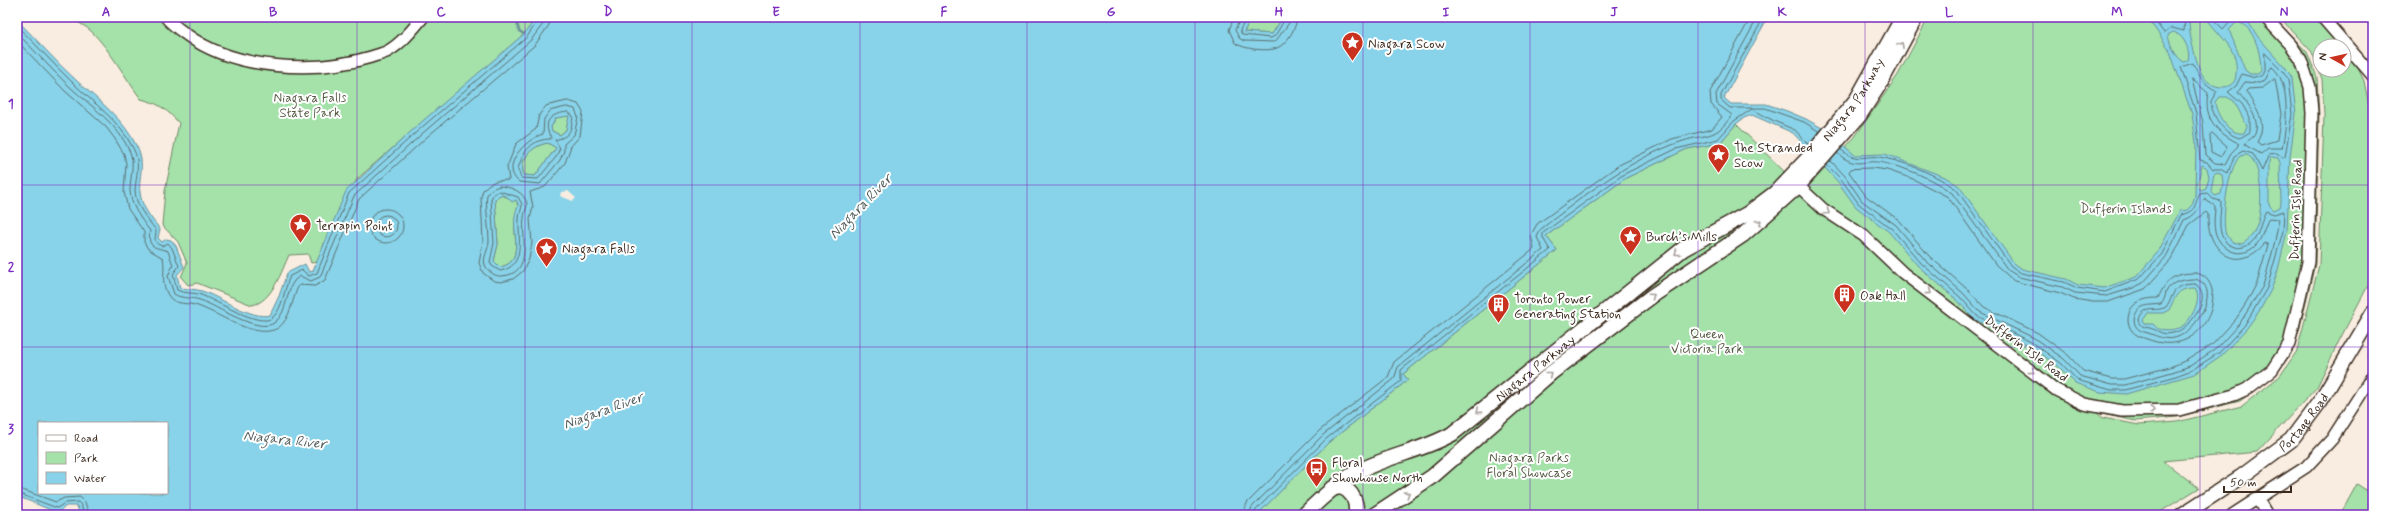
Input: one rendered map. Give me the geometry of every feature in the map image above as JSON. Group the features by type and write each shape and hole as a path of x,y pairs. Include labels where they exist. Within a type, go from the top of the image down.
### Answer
{"main road":[{"name":"Niagara Parkway","path":"1838,133 1904,17"},
{"name":"Niagara Parkway","path":"1374,515 1433,476 1551,373 1652,296 1743,235 1794,182 1872,96 1916,17"},
{"name":"Niagara Parkway","path":"1304,515 1331,489 1362,470 1430,446 1452,434 1683,248 1747,214 1794,182"},
{"name":"Portage Road","path":"2182,515 2281,449 2298,432 2321,400 2373,312"},
{"path":"1331,489 1341,487 1349,491 1354,500 1356,515"},
{"name":"Portage Road","path":"2187,515 2203,502"}],"street":[{"path":"166,17 193,40 212,50 234,58 254,63 327,66 353,62 388,51 423,17"},
{"name":"Dufferin Isle Road","path":"1794,182 1823,208 1864,236 1903,272 2056,390 2084,404 2122,411 2179,410 2234,394 2247,389 2272,370 2289,344 2308,262 2312,113 2310,87 2301,60 2291,45 2265,17"},
{"path":"2322,17 2373,76"},
{"path":"2234,514 2306,467 2332,439 2373,375"},
{"path":"2257,498 2267,515"}],"green space":[{"name":"Niagara Falls State Park","path":"70,17 537,17 524,34 357,179 327,235 318,262 311,263 308,254 289,255 271,292 259,303 252,305 197,283 188,285 181,277 187,263 178,242 162,225 165,191 179,123 171,114 162,108 141,99 111,55 98,39 89,29"},
{"path":"1251,17 1283,17 1272,34 1244,32"},
{"path":"1929,17 2273,17 2307,52 2312,64 2312,78 2317,78 2319,116 2315,264 2299,331 2291,354 2272,378 2240,401 2177,417 2136,421 2097,413 2103,418 2139,425 2177,422 2242,406 2280,376 2297,351 2319,265 2324,115 2322,78 2352,78 2352,55 2364,81 2373,125 2373,276 2317,387 2257,452 2163,461 2199,488 2155,515 1257,515 1329,442 1408,380 1403,374 1557,250 1546,236 1626,178 1687,149 1720,143 1736,124 1804,191 1854,138 1898,75"},
{"path":"2279,17 2334,17 2344,38 2312,38 2312,52"},
{"path":"570,115 566,130 560,135 552,131 551,127 555,118"},
{"path":"548,143 556,148 535,176 524,175 523,164 528,154 542,144"},
{"path":"500,195 516,200 518,206 515,224 516,244 514,256 507,265 500,267 494,261 498,244 495,200"},
{"path":"2357,484 2373,495 2373,515 2340,515"}],"water":[{"name":"Niagara River","path":"537,17 1251,17 1244,32 1272,34 1283,17 1768,17 1724,98 1731,104 1766,104 1787,111 1822,128 1855,155 1885,154 1945,177 1959,186 2014,263 2022,269 2066,279 2078,285 2104,288 2136,277 2158,252 2180,211 2187,210 2192,205 2195,195 2196,143 2192,114 2169,49 2147,17 2190,17 2189,29 2200,70 2210,84 2226,87 2235,80 2236,69 2233,52 2206,17 2245,17 2258,37 2286,68 2292,78 2296,114 2290,156 2287,231 2278,270 2271,290 2260,310 2247,328 2222,355 2194,374 2126,394 2100,392 2075,383 2058,366 2029,346 1974,319 1957,300 1918,266 1889,232 1856,207 1838,182 1793,133 1752,115 1744,118 1736,124 1720,143 1687,149 1626,178 1546,236 1557,250 1403,374 1408,380 1329,442 1257,515 80,515 77,506 66,506 58,513 17,496 17,20 69,74 118,119 132,137 140,153 140,186 144,207 160,229 158,238 162,242 166,239 171,240 176,246 184,267 177,275 180,288 202,291 254,314 263,316 270,315 279,296 287,273 305,264 309,272 313,271 346,191 418,125 524,34","holes":["2237,22 2248,29 2253,35 2260,57 2261,71 2258,74 2250,74 2245,70 2229,30","2173,32 2177,33 2183,39 2187,47 2189,56 2188,60 2184,62 2178,57 2171,46 2168,35","2219,97 2227,97 2234,101 2247,126 2244,133 2238,133 2228,128 2216,107 2215,102","569,116 566,130 560,135 552,131 551,127 556,118","548,143 556,148 535,176 524,175 523,164 525,158 537,147","2247,155 2252,159 2259,177 2261,199 2259,218 2256,228 2253,234 2242,244 2233,242 2226,235 2224,218 2229,182 2236,162 2240,156","2271,157 2278,158 2280,163 2281,203 2280,207 2274,210 2269,205 2269,162","2202,165 2207,168 2209,177 2206,188 2201,190 2197,186","2217,172 2222,175 2223,184 2221,194 2215,196 2211,190 2214,174","500,195 506,196 512,202 516,200 518,204 515,214 515,253 512,260 508,264 500,267 494,261 498,244 495,200","2195,288 2198,297 2194,312 2185,324 2179,328 2168,330 2158,329 2153,324 2146,324 2143,320 2148,313 2163,313 2169,310 2178,294 2184,289"]}],"pier":[{"path":"568,191 576,198 573,201 560,196 561,192"}],"waterway":[{"path":"516,20 519,31 524,34"}],"place":[{"name":"Niagara Scow","path":"1353,62"},
{"name":"The Stranded Scow","path":"1719,174"},
{"name":"Terrapin Point","path":"300,244"},
{"name":"Burch’s Mills","path":"1631,256"},
{"name":"Niagara Falls","path":"546,268"},
{"name":"Oak Hall","path":"1844,314"},
{"name":"Toronto Power Generating Station","path":"1499,324"},
{"name":"Floral Showhouse North","path":"1317,488"}],"park label":[{"name":"Dufferin Islands","path":"2126,208"},
{"name":"Queen Victoria Park","path":"1707,340"},
{"name":"Niagara Parks Floral Showcase","path":"1529,464"}]}
